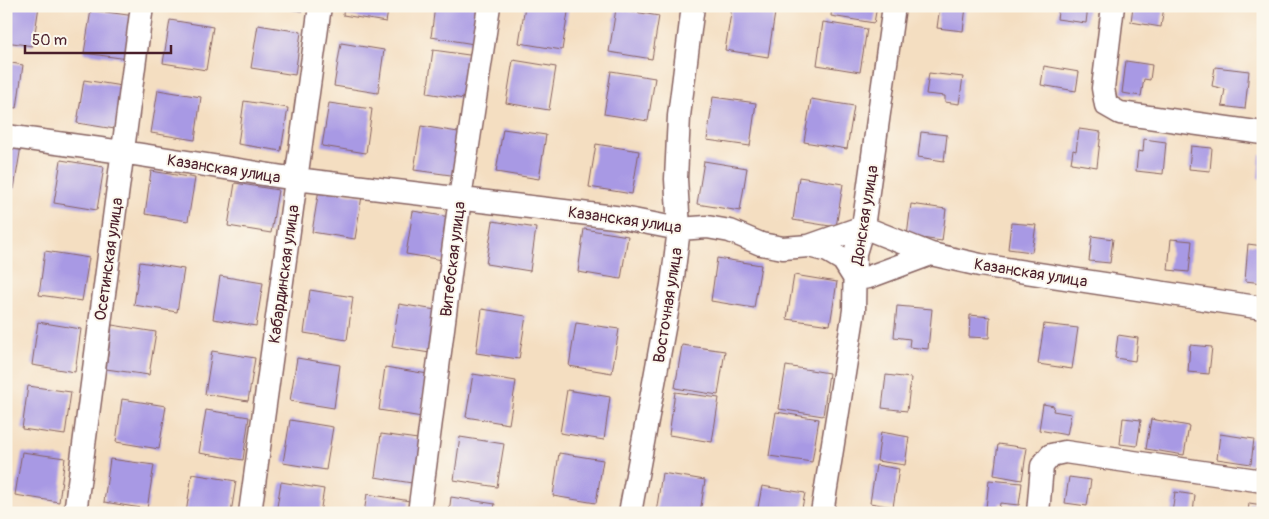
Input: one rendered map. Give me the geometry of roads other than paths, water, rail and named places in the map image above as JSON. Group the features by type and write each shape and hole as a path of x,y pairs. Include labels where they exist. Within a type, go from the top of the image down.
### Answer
{"street":[{"name":"Осетинская улица","path":"74,513 142,6"},
{"name":"Кабардинская улица","path":"250,513 320,6"},
{"name":"Витебская улица","path":"419,513 460,198 489,6"},
{"name":"Восточная улица","path":"630,513 672,285 679,229 676,179 679,116 693,6"},
{"name":"Донская улица","path":"822,513 854,310 855,253 864,227 894,6"},
{"path":"1112,6 1103,88 1106,105 1120,113 1263,132"},
{"name":"Казанская улица","path":"6,136 296,179 623,218 679,229 707,227 730,231 761,244 783,248 810,246 864,227 931,254 980,265 1263,308"},
{"path":"810,246 828,251 843,260 855,279 869,277 931,254"},
{"path":"1038,513 1042,466 1051,455 1065,452 1263,481"}]}
